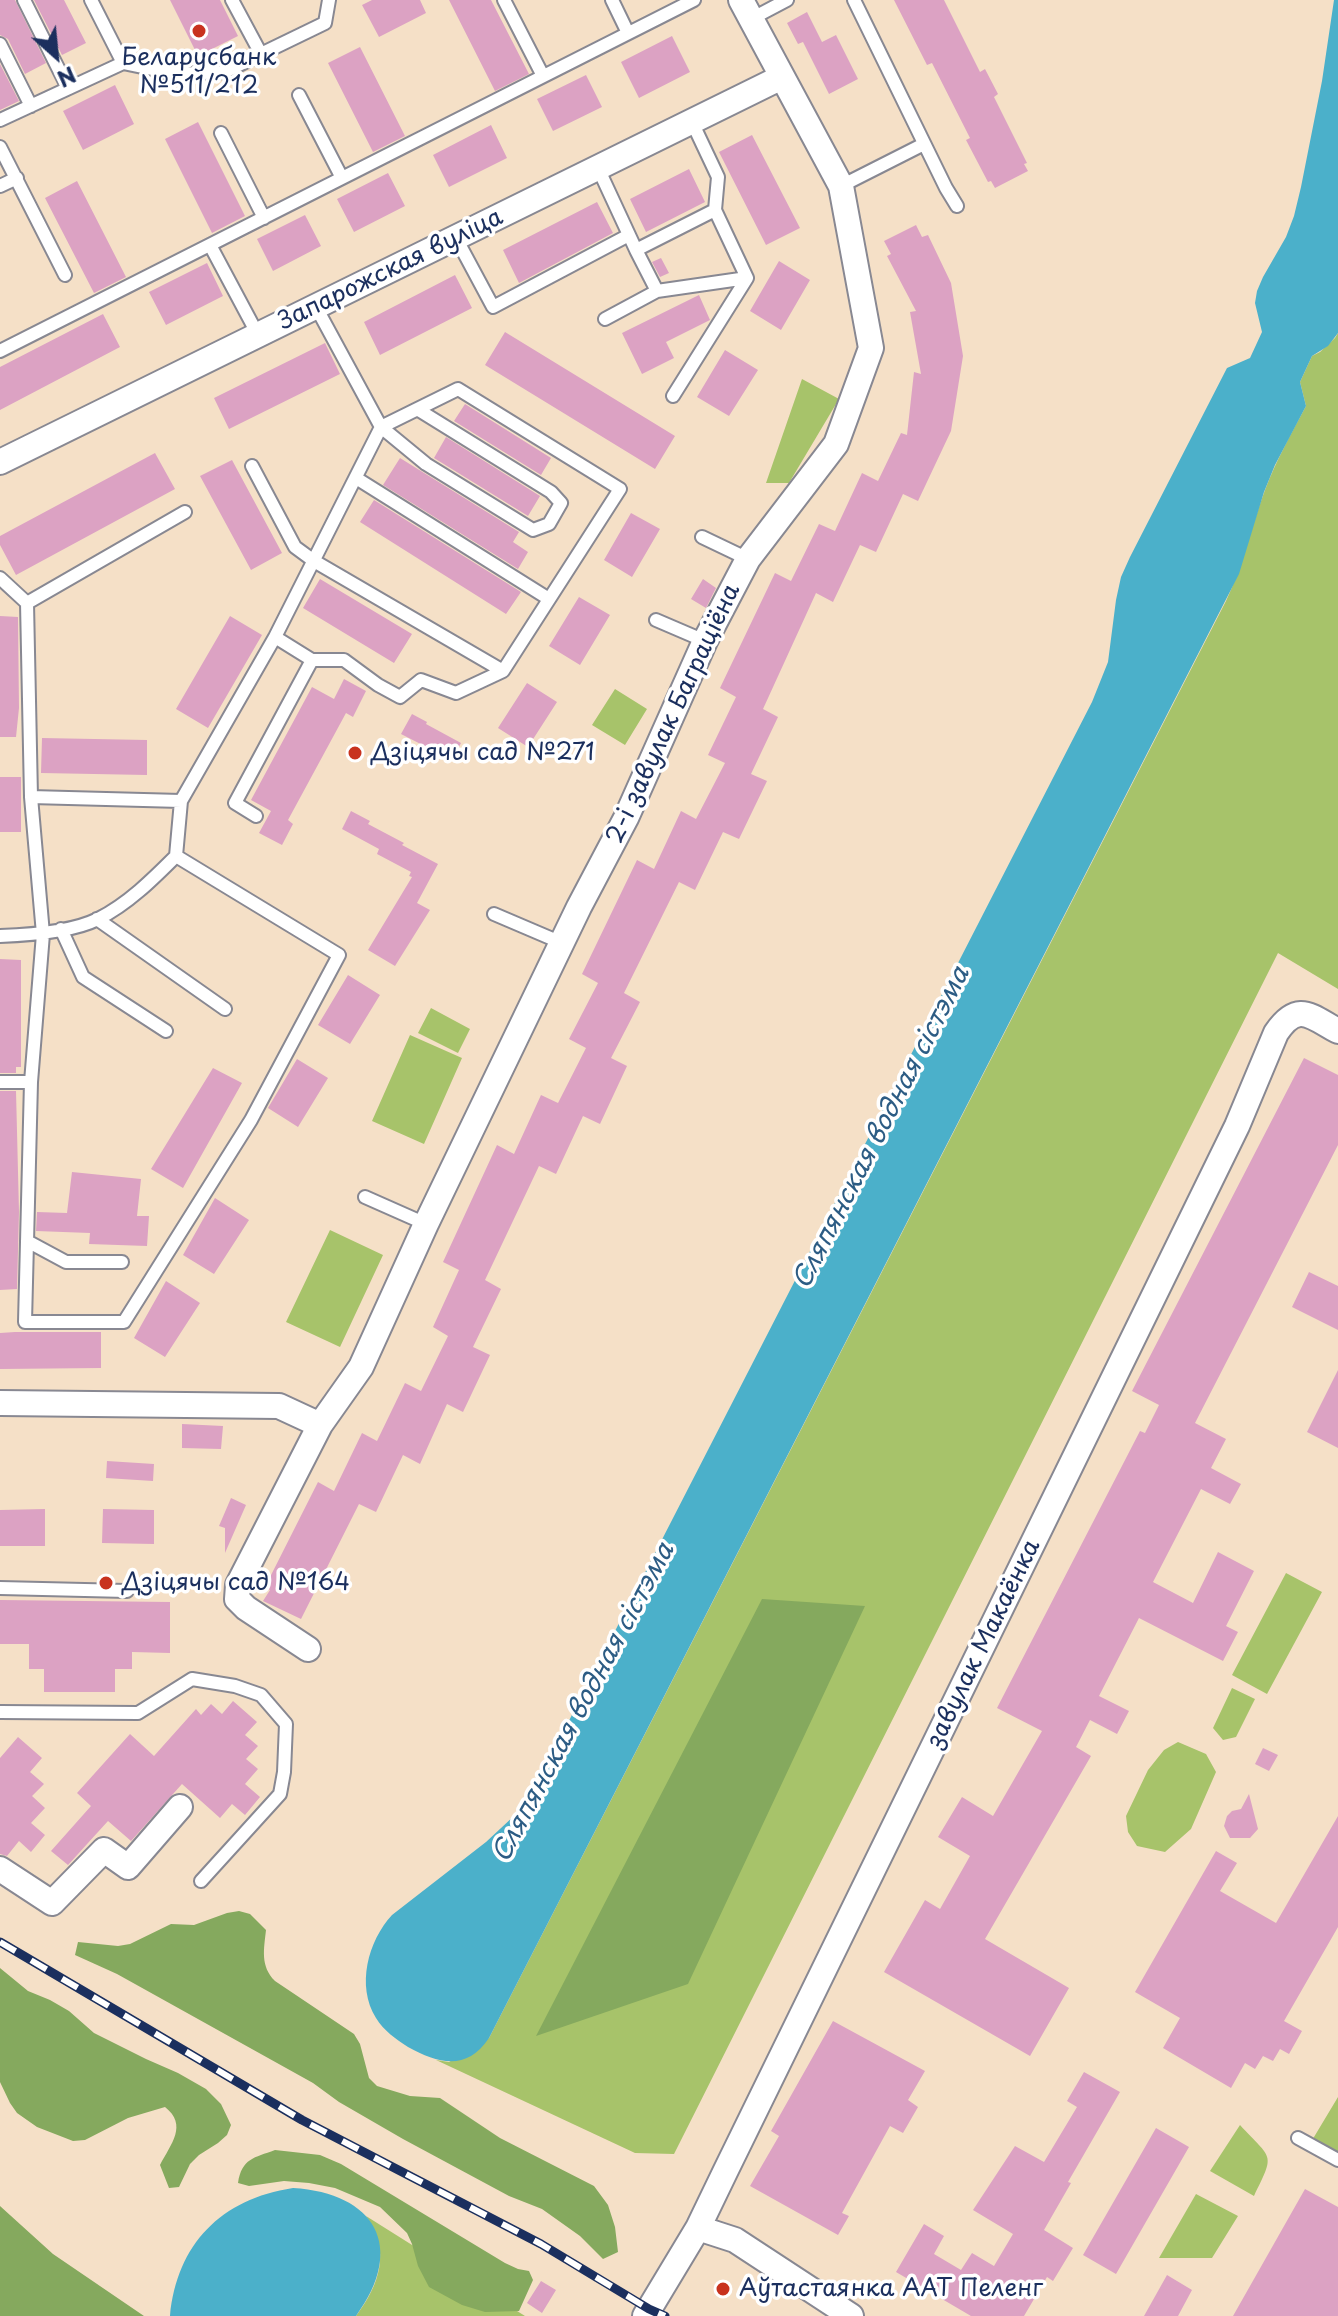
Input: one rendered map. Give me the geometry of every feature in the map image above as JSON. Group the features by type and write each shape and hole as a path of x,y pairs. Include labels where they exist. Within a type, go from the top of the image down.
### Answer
{"street":[{"name":"2-і завулак Баграціёна","path":"308,1649 246,1608 237,1599 238,1585 320,1425 361,1367 426,1224 626,818 705,641 748,559 836,444 871,348 841,186 746,9"},
{"name":"Запарожская вуліца","path":"0,462 782,77"},
{"name":"завулак Макаёнка","path":"645,2316 698,2228 1217,1169 1276,1033 1294,1014 1305,1014 1338,1031"},
{"path":"0,1403 279,1406 320,1425"},
{"path":"0,1869 52,1903 104,1850 128,1867 180,1807"},
{"path":"698,2228 735,2240 851,2316"}],"lane":[{"path":"24,0 68,88"},
{"path":"91,0 123,63"},
{"path":"232,0 261,54"},
{"path":"0,120 123,63 176,74 225,72 325,23 329,0"},
{"path":"504,0 543,76"},
{"path":"612,0 628,33"},
{"path":"0,351 694,0"},
{"path":"746,9 787,0"},
{"path":"854,0 957,206"},
{"path":"0,44 31,106"},
{"path":"299,95 342,178"},
{"path":"692,122 718,177 715,210 747,278"},
{"path":"221,133 264,218"},
{"path":"841,186 924,144"},
{"path":"0,147 65,275"},
{"path":"598,168 657,291"},
{"path":"0,186 17,178"},
{"path":"636,250 715,210"},
{"path":"456,238 493,307 629,235"},
{"path":"210,245 258,335"},
{"path":"605,319 657,291 747,278"},
{"path":"673,396 747,278"},
{"path":"316,307 381,427 426,464 533,530 549,524 561,503 551,492 417,409"},
{"path":"0,936 43,934 97,919 144,887 176,856 181,801 275,637 381,427 458,389 620,489 503,671 456,693 421,680 400,697 344,660 312,660 275,637"},
{"path":"252,466 295,547 503,671"},
{"path":"356,478 549,599"},
{"path":"27,603 185,512"},
{"path":"702,537 748,559"},
{"path":"0,578 27,603 31,797 43,934 31,1082 25,1322 124,1322 251,1120 339,955 176,856"},
{"path":"656,620 705,641"},
{"path":"256,816 235,803 312,660"},
{"path":"31,797 181,801"},
{"path":"494,914 562,943"},
{"path":"97,919 225,1009"},
{"path":"61,929 83,977 166,1031"},
{"path":"0,1082 31,1082"},
{"path":"365,1197 426,1224"},
{"path":"27,1241 66,1262 122,1262"},
{"path":"0,1588 127,1591"},
{"path":"0,1712 138,1713 192,1679 235,1686 261,1695 286,1724 280,1794 201,1881"},
{"path":"1298,2138 1338,2160"}],"green space":[{"path":"1338,333 1338,989 1278,953 674,2154 635,2153 436,2060 449,2062 489,2038 1226,601 1269,479 1306,406 1300,382 1312,356"},
{"path":"802,379 839,399 789,483 766,483"},
{"path":"615,689 647,709 625,745 592,725"},
{"path":"431,1008 470,1029 458,1053 418,1033"},
{"path":"410,1035 462,1058 424,1144 372,1121"},
{"path":"330,1230 383,1255 340,1347 286,1322"},
{"path":"1286,1573 1322,1592 1267,1694 1232,1675"},
{"path":"762,1599 865,1606 688,1984 536,2036"},
{"path":"1232,1688 1255,1699 1236,1737 1223,1740 1213,1728"},
{"path":"1178,1742 1206,1754 1216,1772 1191,1829 1165,1852 1137,1846 1128,1832 1126,1816 1148,1770 1164,1750"},
{"path":"239,1911 250,1914 266,1930 264,1957 270,1975 354,2034 360,2044 369,2078 377,2086 410,2096 440,2098 500,2138 594,2186 608,2205 618,2252 603,2259 580,2236 542,2209 509,2196 403,2139 313,2083 117,1974 75,1955 78,1942 118,1946 130,1944 171,1924 194,1925"},
{"path":"0,1968 28,1991 69,2011 94,2033 178,2073 206,2089 221,2104 231,2125 227,2135 190,2164 179,2187 169,2188 160,2165 176,2128 172,2114 165,2107 128,2118 85,2140 73,2141 37,2127 17,2113 0,2082"},
{"path":"1338,2097 1338,2158 1311,2142"},
{"path":"1240,2125 1267,2157 1266,2171 1254,2196 1210,2171"},
{"path":"275,2150 320,2155 341,2164 505,2263 529,2271 533,2280 519,2311 485,2312 462,2305 429,2287 407,2233 380,2207 335,2188 309,2183 284,2181 249,2186 238,2183 246,2164"},
{"path":"1196,2194 1238,2216 1212,2258 1159,2258"},
{"path":"0,2206 53,2254 144,2316 0,2316"},
{"path":"366,2216 525,2316 356,2316 371,2292 379,2267 378,2242"}],"water":[{"name":"Сляпянская водная сістэма","path":"1334,0 1338,0 1338,333 1328,346 1312,356 1300,382 1306,406 1264,492 1239,574 489,2038 480,2049 462,2060 441,2060 419,2053 386,2031 376,2018 367,1992 371,1951 392,1915 486,1842 515,1815 538,1781 1092,702 1108,662 1116,600 1130,557 1227,368 1250,358 1262,332 1255,303 1257,291 1294,216 1322,81"},
{"path":"293,2188 345,2200 362,2213 374,2228 380,2246 379,2268 371,2291 356,2316 170,2316 182,2267 207,2229 224,2214 244,2203"}],"building":[{"path":"0,0 15,0 46,63 25,74 8,39 0,35"},
{"path":"34,0 64,0 86,43 62,55"},
{"path":"170,0 220,0 238,36 198,56"},
{"path":"372,0 420,0 426,13 379,37 362,5"},
{"path":"449,0 491,0 529,74 495,91"},
{"path":"894,0 944,0 980,72 985,69 998,94 994,97 1027,163 1024,164 1028,171 995,188 991,181 988,182 966,140 970,138 932,63 927,65"},
{"path":"807,12 822,42 836,35 858,79 829,94 803,42 798,44 787,23"},
{"path":"672,36 690,72 639,98 621,62"},
{"path":"360,47 405,136 373,152 328,63"},
{"path":"0,64 19,101 0,110"},
{"path":"586,75 602,107 553,131 537,99"},
{"path":"115,85 134,124 83,150 63,111"},
{"path":"198,122 245,216 212,233 165,139"},
{"path":"491,125 507,158 449,187 433,155"},
{"path":"752,135 800,228 766,245 719,152"},
{"path":"689,169 705,202 646,232 630,199"},
{"path":"388,173 405,206 354,232 337,199"},
{"path":"77,181 126,277 94,293 45,198"},
{"path":"597,202 613,233 519,283 503,250"},
{"path":"305,215 321,246 273,271 257,239"},
{"path":"916,225 922,237 928,235 951,283 963,356 951,431 918,501 903,494 876,552 860,545 833,602 816,593 763,709 778,717 751,774 767,781 739,839 723,832 695,890 679,882 624,993 640,1002 611,1058 627,1066 600,1124 583,1116 556,1174 539,1166 485,1280 501,1289 473,1347 490,1355 463,1412 447,1404 420,1464 403,1455 376,1512 359,1504 301,1619 263,1601 270,1590 265,1587 318,1482 334,1491 362,1433 377,1441 405,1383 421,1391 448,1336 433,1327 459,1270 443,1262 497,1145 514,1154 541,1095 558,1103 586,1048 569,1039 598,983 582,974 637,860 654,869 681,811 696,819 725,763 708,755 736,697 720,688 775,573 791,581 819,524 835,531 862,473 878,481 901,433 907,435 914,372 921,374 910,312 916,311 887,256 891,254 884,241"},
{"path":"661,258 669,273 660,277 652,262"},
{"path":"779,261 810,280 781,330 750,311"},
{"path":"207,263 223,296 166,325 149,292"},
{"path":"455,275 472,308 380,355 364,322"},
{"path":"699,295 710,320 666,342 674,358 642,374 622,333"},
{"path":"103,314 120,347 0,410 0,367"},
{"path":"505,332 675,436 655,469 485,365"},
{"path":"325,343 340,374 229,429 214,398"},
{"path":"725,350 758,370 729,416 697,397"},
{"path":"465,404 551,458 541,475 454,421"},
{"path":"446,437 540,496 528,516 434,458"},
{"path":"155,453 175,489 16,575 0,545 0,536"},
{"path":"400,458 519,532 513,542 528,552 518,569 383,485"},
{"path":"232,460 282,553 251,570 200,476"},
{"path":"374,500 521,592 506,614 360,522"},
{"path":"631,513 660,529 632,577 604,560"},
{"path":"320,579 412,634 394,663 303,608"},
{"path":"703,579 716,588 706,608 691,599"},
{"path":"579,597 610,615 580,665 549,646"},
{"path":"0,616 18,617 19,708 16,737 0,737"},
{"path":"230,616 262,635 208,728 176,709"},
{"path":"344,679 366,691 353,717 346,713 288,820 293,824 282,845 259,833 271,811 251,800 312,687 334,699"},
{"path":"527,683 557,702 528,747 498,728"},
{"path":"412,714 461,743 452,760 401,734"},
{"path":"42,738 147,740 147,775 41,773"},
{"path":"0,777 21,777 21,832 0,832"},
{"path":"351,811 404,843 402,845 438,864 417,903 430,910 395,966 368,950 412,877 409,876 411,872 377,854 379,849 342,829"},
{"path":"0,959 21,960 21,1067 16,1067 16,1073 0,1073"},
{"path":"348,975 380,995 350,1044 318,1025"},
{"path":"1304,1058 1338,1075 1338,1145 1195,1423 1226,1439 1211,1468 1241,1484 1230,1504 1201,1489 1153,1582 1193,1603 1218,1552 1254,1571 1226,1626 1238,1632 1223,1661 1139,1618 1099,1696 1129,1711 1117,1734 1090,1720 1076,1747 1091,1756 985,1939 1069,1988 1030,2056 884,1972 925,1900 940,1909 970,1856 938,1837 962,1797 993,1816 1042,1731 997,1708 1140,1431 1145,1433 1159,1405 1132,1391"},
{"path":"297,1059 328,1078 298,1127 268,1108"},
{"path":"213,1068 242,1083 183,1188 151,1169"},
{"path":"0,1091 16,1091 19,1212 17,1289 0,1290"},
{"path":"72,1172 141,1179 137,1216 149,1216 147,1246 89,1244 90,1233 36,1231 37,1212 67,1213"},
{"path":"215,1198 249,1220 214,1274 183,1255"},
{"path":"1309,1272 1338,1286 1338,1330 1292,1307"},
{"path":"166,1281 200,1303 165,1357 134,1338"},
{"path":"101,1332 101,1368 0,1369 0,1333"},
{"path":"1338,1370 1338,1448 1307,1432"},
{"path":"182,1424 223,1426 221,1449 182,1448"},
{"path":"107,1461 154,1464 153,1481 106,1478"},
{"path":"231,1498 246,1505 225,1553 225,1528 219,1526"},
{"path":"45,1509 45,1546 0,1546 0,1510"},
{"path":"103,1509 154,1510 154,1544 102,1543"},
{"path":"0,1600 170,1602 170,1653 132,1652 132,1669 115,1669 115,1692 44,1692 44,1669 29,1669 29,1644 0,1644"},
{"path":"233,1701 257,1722 245,1735 258,1746 246,1759 258,1769 245,1784 260,1797 245,1815 232,1804 220,1818 182,1784 131,1841 108,1821 68,1865 51,1851 91,1806 77,1793 130,1734 154,1756 196,1709 201,1715 211,1704 222,1714"},
{"path":"18,1737 42,1758 30,1772 44,1784 32,1796 45,1808 31,1823 45,1835 31,1852 19,1841 7,1856 0,1854 0,1758"},
{"path":"1263,1748 1278,1755 1269,1771 1255,1764"},
{"path":"1249,1794 1258,1829 1250,1838 1230,1838 1224,1826 1227,1816 1241,1809"},
{"path":"1338,1816 1338,1927 1284,2021 1302,2031 1289,2054 1280,2049 1273,2061 1263,2056 1255,2069 1245,2063 1231,2088 1163,2048 1180,2018 1135,1992 1216,1851 1237,1863 1220,1891 1276,1923"},
{"path":"833,2021 925,2071 908,2100 918,2107 903,2133 890,2126 842,2213 849,2216 838,2235 750,2186 779,2136 771,2131"},
{"path":"1084,2072 1120,2092 1044,2230 1073,2248 1053,2281 1047,2277 1024,2316 971,2316 896,2272 924,2224 944,2236 934,2254 961,2270 972,2253 994,2266 1013,2234 973,2210 1015,2146 1044,2162 1077,2107 1067,2101"},
{"path":"1156,2128 1189,2147 1116,2274 1083,2255"},
{"path":"1305,2189 1338,2207 1338,2316 1233,2316"},
{"path":"1167,2275 1192,2290 1178,2316 1144,2316"},
{"path":"541,2281 556,2290 542,2313 527,2303"}],"railway":[{"path":"0,1942 302,2120 541,2244 665,2316"}],"place":[{"name":"Беларусбанк №511/212","path":"199,31"},
{"name":"Дзіцячы сад №271","path":"355,753"},
{"name":"Дзіцячы сад №164","path":"106,1583"},
{"name":"Аўтастаянка ААТ Пеленг","path":"723,2289"}]}
